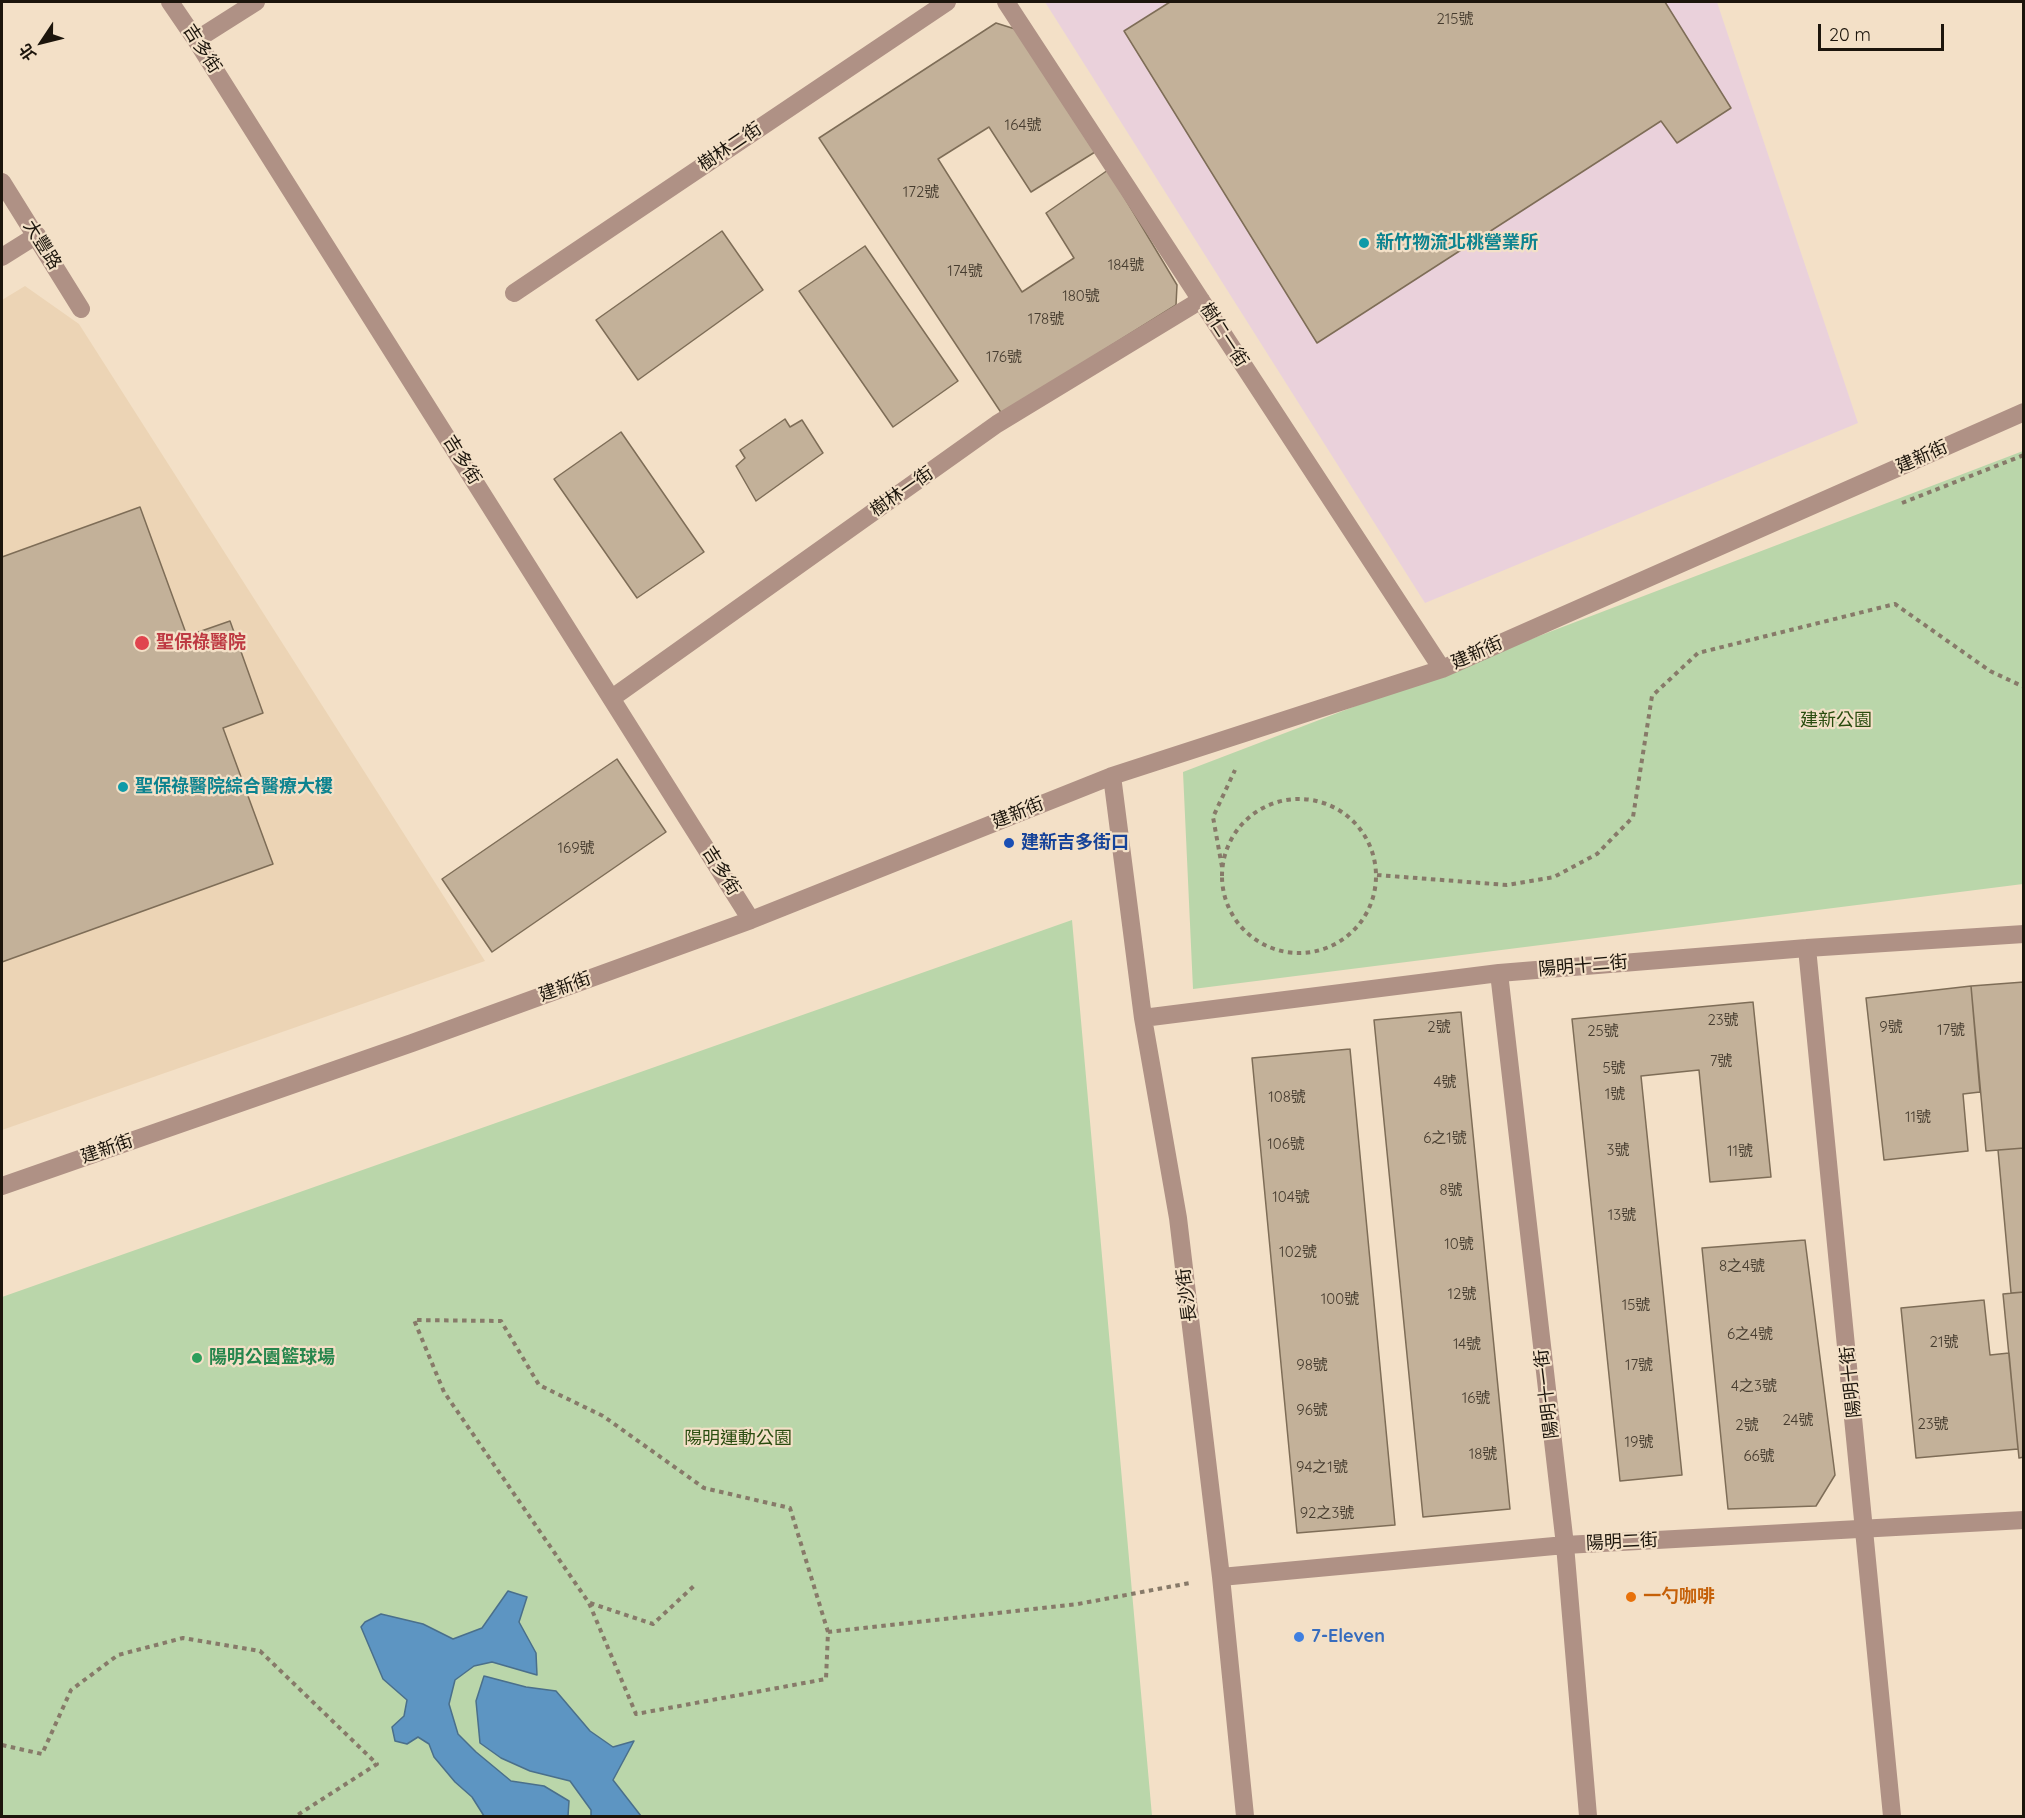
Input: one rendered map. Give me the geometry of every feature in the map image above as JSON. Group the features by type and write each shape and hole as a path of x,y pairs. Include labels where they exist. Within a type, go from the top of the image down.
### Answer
{"street":[{"name":"吉多街","path":"170,2 751,920"},
{"path":"196,40 256,2"},
{"name":"樹林二街","path":"514,293 947,2"},
{"name":"樹仁一街","path":"1006,2 1442,669"},
{"name":"大豐路","path":"2,182 81,309"},
{"path":"2,257 37,235"},
{"name":"樹林一街","path":"612,698 997,424 1201,300"},
{"name":"建新街","path":"2,1186 412,1043 751,920 1112,776 1442,669 2024,412"},
{"name":"長沙街","path":"1112,776 1143,1018 1178,1218 1221,1577 1245,1816"},
{"name":"陽明十二街","path":"1143,1018 1499,973 1808,948 2024,934"},
{"name":"陽明十街","path":"1808,948 1892,1816"},
{"name":"陽明十一街","path":"1499,973 1565,1545 1588,1816"},
{"name":"陽明二街","path":"1221,1577 1565,1545 2024,1520"}],"path":[{"path":"1377,875 1507,885 1554,877 1597,854 1634,817 1653,696 1698,653 1895,604 1990,671 2024,687"},
{"path":"1290,798 1316,800 1340,810 1359,828 1372,850 1377,875 1373,900 1362,923 1343,941 1320,951 1294,954 1269,948 1247,935 1232,915 1222,891 1221,865 1229,841 1244,820 1265,805 1290,798"},
{"path":"414,1320 501,1321 539,1385 603,1416 704,1488 789,1509 828,1632 826,1680 636,1714 589,1603 444,1392 414,1320"},
{"path":"828,1632 1078,1604 1221,1577"},
{"path":"589,1603 653,1624 695,1585"},
{"path":"2,1745 42,1754 71,1690 118,1654 183,1638 261,1651 377,1764 296,1816"}],"shaded area":[{"name":"新竹物流北桃營業所","path":"1045,2 1717,2 1858,423 1425,603"},
{"name":"聖保祿醫院","path":"25,286 79,324 485,961 2,1130 2,300"}],"green space":[{"name":"建新公園","path":"2023,451 2023,884 1193,989 1183,772"},
{"name":"陽明運動公園","path":"1072,920 1152,1816 2,1816 2,1297"}],"water":[{"path":"508,1591 527,1597 519,1622 536,1653 537,1675 492,1662 474,1666 455,1680 449,1704 458,1734 476,1752 511,1781 544,1786 569,1801 568,1816 484,1816 472,1797 455,1782 434,1757 429,1744 418,1737 407,1744 395,1741 392,1727 404,1716 407,1700 383,1679 361,1627 365,1622 381,1614 423,1624 453,1639 482,1628"},
{"path":"484,1676 526,1687 556,1691 590,1731 613,1747 634,1741 613,1780 641,1816 591,1816 591,1810 570,1781 530,1771 501,1758 480,1743 476,1701"}],"building":[{"name":"新竹物流北桃營業所","path":"1170,2 1665,2 1731,108 1677,143 1661,121 1317,343 1124,31"},
{"path":"996,23 1015,29 1095,152 1031,192 989,127 938,159 1022,292 1074,258 1046,213 1108,170 1177,285 1176,305 1002,414 819,138"},
{"path":"722,231 763,290 638,380 596,320"},
{"path":"865,246 958,381 893,427 799,291"},
{"path":"785,419 790,427 802,420 823,453 756,501 736,466 745,458 740,450"},
{"path":"621,432 704,552 637,598 554,479"},
{"name":"聖保祿醫院綜合醫療大樓","path":"140,507 187,636 230,621 263,713 223,728 273,864 2,962 2,557"},
{"path":"617,759 666,832 492,952 442,879"},
{"path":"2024,982 2024,1148 1986,1151 1971,986"},
{"path":"1971,986 1980,1092 1963,1094 1968,1151 1884,1160 1866,998"},
{"path":"1753,1002 1771,1177 1710,1182 1699,1070 1641,1076 1682,1475 1620,1481 1572,1019"},
{"path":"1461,1012 1510,1509 1423,1517 1374,1020"},
{"path":"1350,1049 1395,1525 1297,1533 1252,1058"},
{"path":"2024,1148 2024,1292 2011,1293 1998,1150"},
{"path":"1805,1240 1835,1475 1816,1506 1728,1509 1702,1248"},
{"path":"2024,1292 2024,1457 2019,1458 2003,1294"},
{"path":"1984,1300 1990,1355 2009,1353 2018,1449 1916,1458 1901,1308"}],"place":[{"name":"新竹物流北桃營業所","path":"1364,243"},
{"name":"聖保祿醫院","path":"142,643"},
{"name":"聖保祿醫院綜合醫療大樓","path":"123,787"},
{"name":"建新吉多街口","path":"1009,843"},
{"name":"陽明公園籃球場","path":"197,1358"},
{"name":"一勺咖啡","path":"1631,1597"},
{"name":"7-Eleven","path":"1299,1637"}]}
